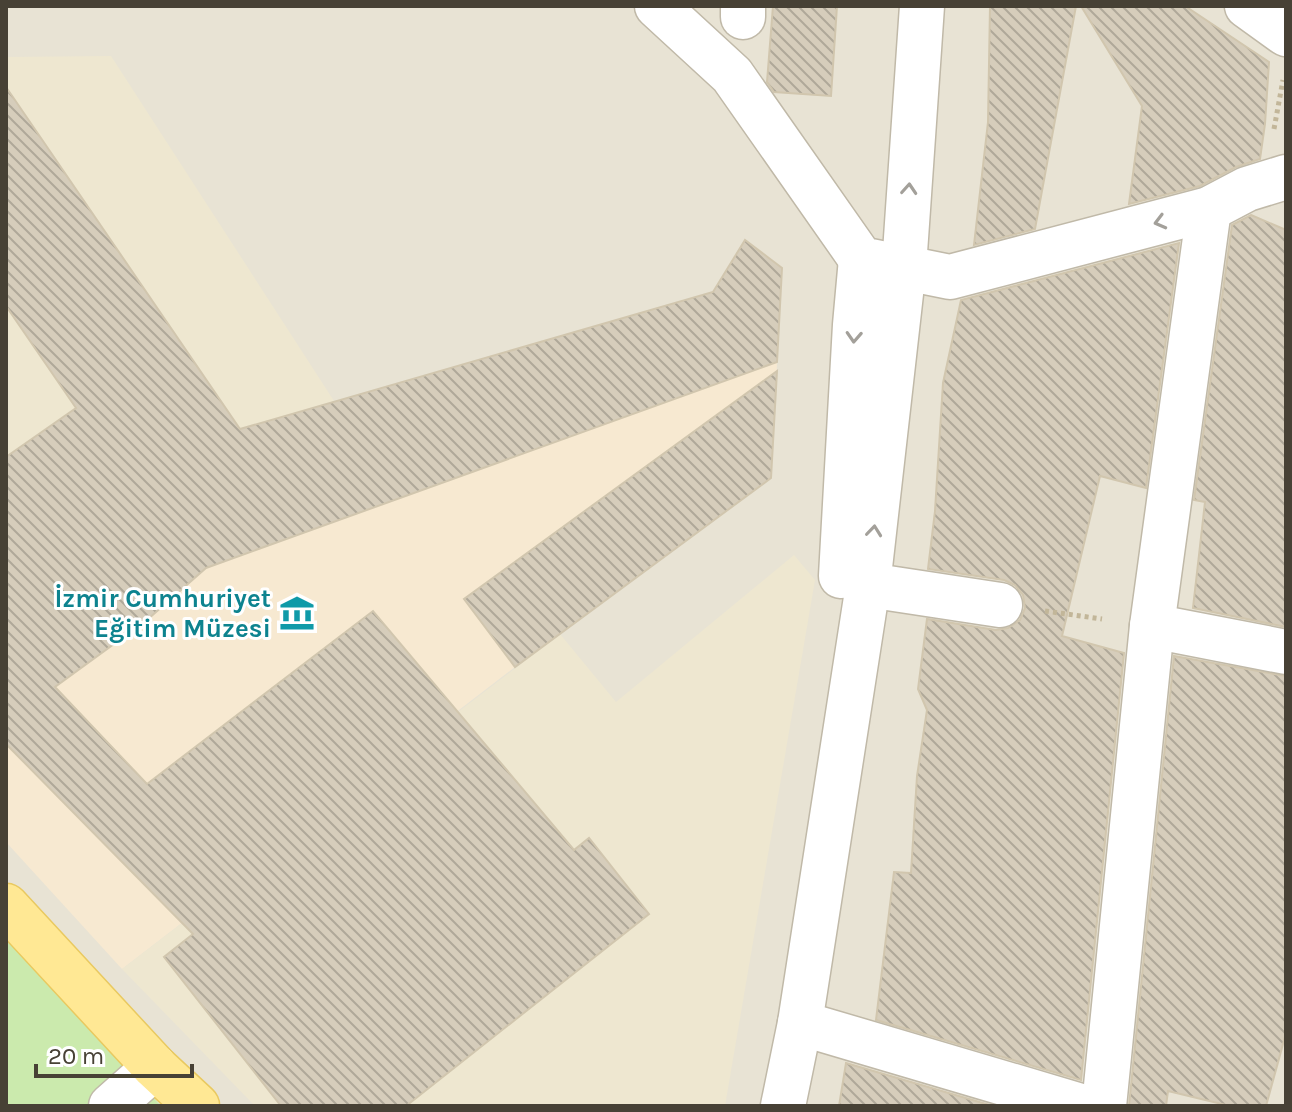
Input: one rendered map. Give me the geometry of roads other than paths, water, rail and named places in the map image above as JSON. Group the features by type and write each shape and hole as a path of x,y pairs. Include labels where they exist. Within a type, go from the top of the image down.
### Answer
{"main road":[{"path":"6,906 155,1067 187,1106"},
{"path":"155,1067 197,1106"}],"street":[{"path":"657,6 732,75 884,264 950,277 1209,209 1247,189 1286,177"},
{"path":"783,1106 800,1023 868,585 884,264 922,6"},
{"path":"1247,6 1285,55"},
{"path":"1104,1106 1152,626 1209,209"},
{"path":"755,1106 772,1020 841,579 854,341 884,264"},
{"path":"868,585 1000,605"},
{"path":"1152,626 1286,652"},
{"path":"800,1023 1081,1106"},
{"path":"111,1106 155,1067"}],"place":[{"name":"İzmir Cumhuriyet Eğitim Müzesi","path":"297,613"}]}
